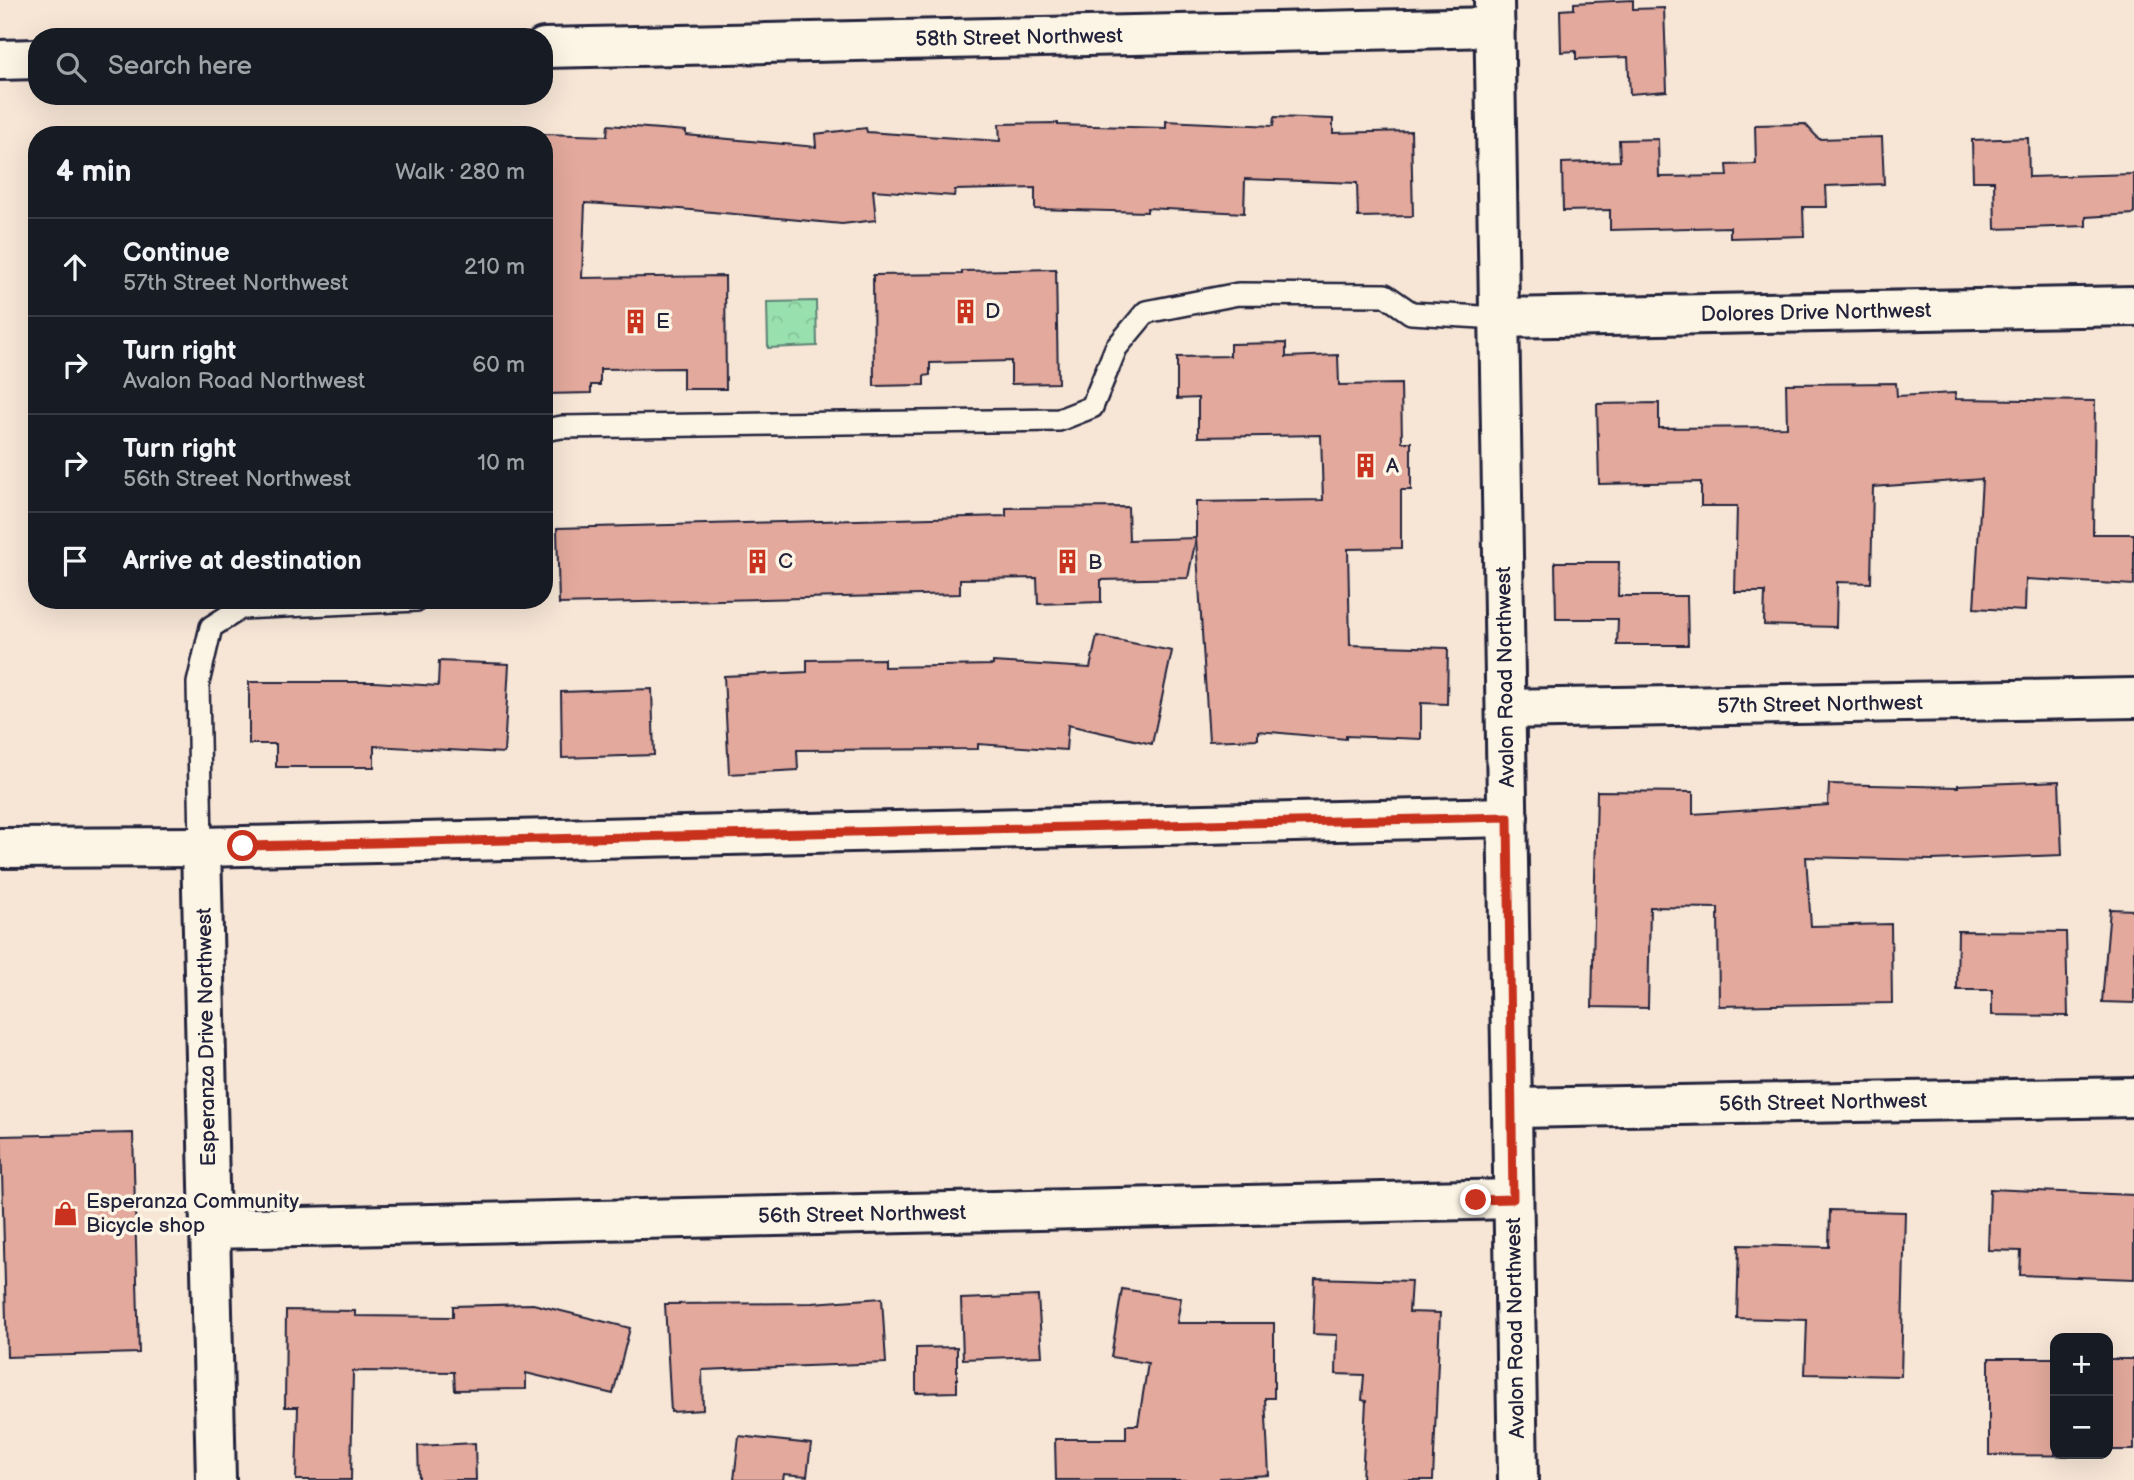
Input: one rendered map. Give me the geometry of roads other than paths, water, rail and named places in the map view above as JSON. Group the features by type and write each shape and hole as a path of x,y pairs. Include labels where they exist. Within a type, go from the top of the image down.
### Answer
{"street":[{"name":"58th Street Northwest","path":"553,48 1494,13"},
{"name":"Avalon Road Northwest","path":"1494,13 1518,1480"},
{"path":"0,60 28,59"},
{"name":"Dolores Drive Northwest","path":"1499,318 2134,306"},
{"name":"57th Street Northwest","path":"1506,709 2134,698"},
{"path":"0,848 201,847 1508,817"},
{"name":"Esperanza Drive Northwest","path":"201,847 216,1480"},
{"name":"56th Street Northwest","path":"1512,1108 2134,1097"},
{"name":"56th Street Northwest","path":"210,1229 1513,1199"}],"lane":[{"path":"553,428 1059,419 1092,407 1116,348 1146,312 1238,294 1385,295 1411,313 1499,318"},
{"path":"201,847 198,684 211,627 239,609"}],"place":[{"name":"D","path":"965,311"},
{"name":"E","path":"636,321"},
{"name":"A","path":"1366,466"},
{"name":"C","path":"758,561"},
{"name":"B","path":"1068,562"},
{"name":"Esperanza Community Bicycle shop","path":"66,1213"}]}
